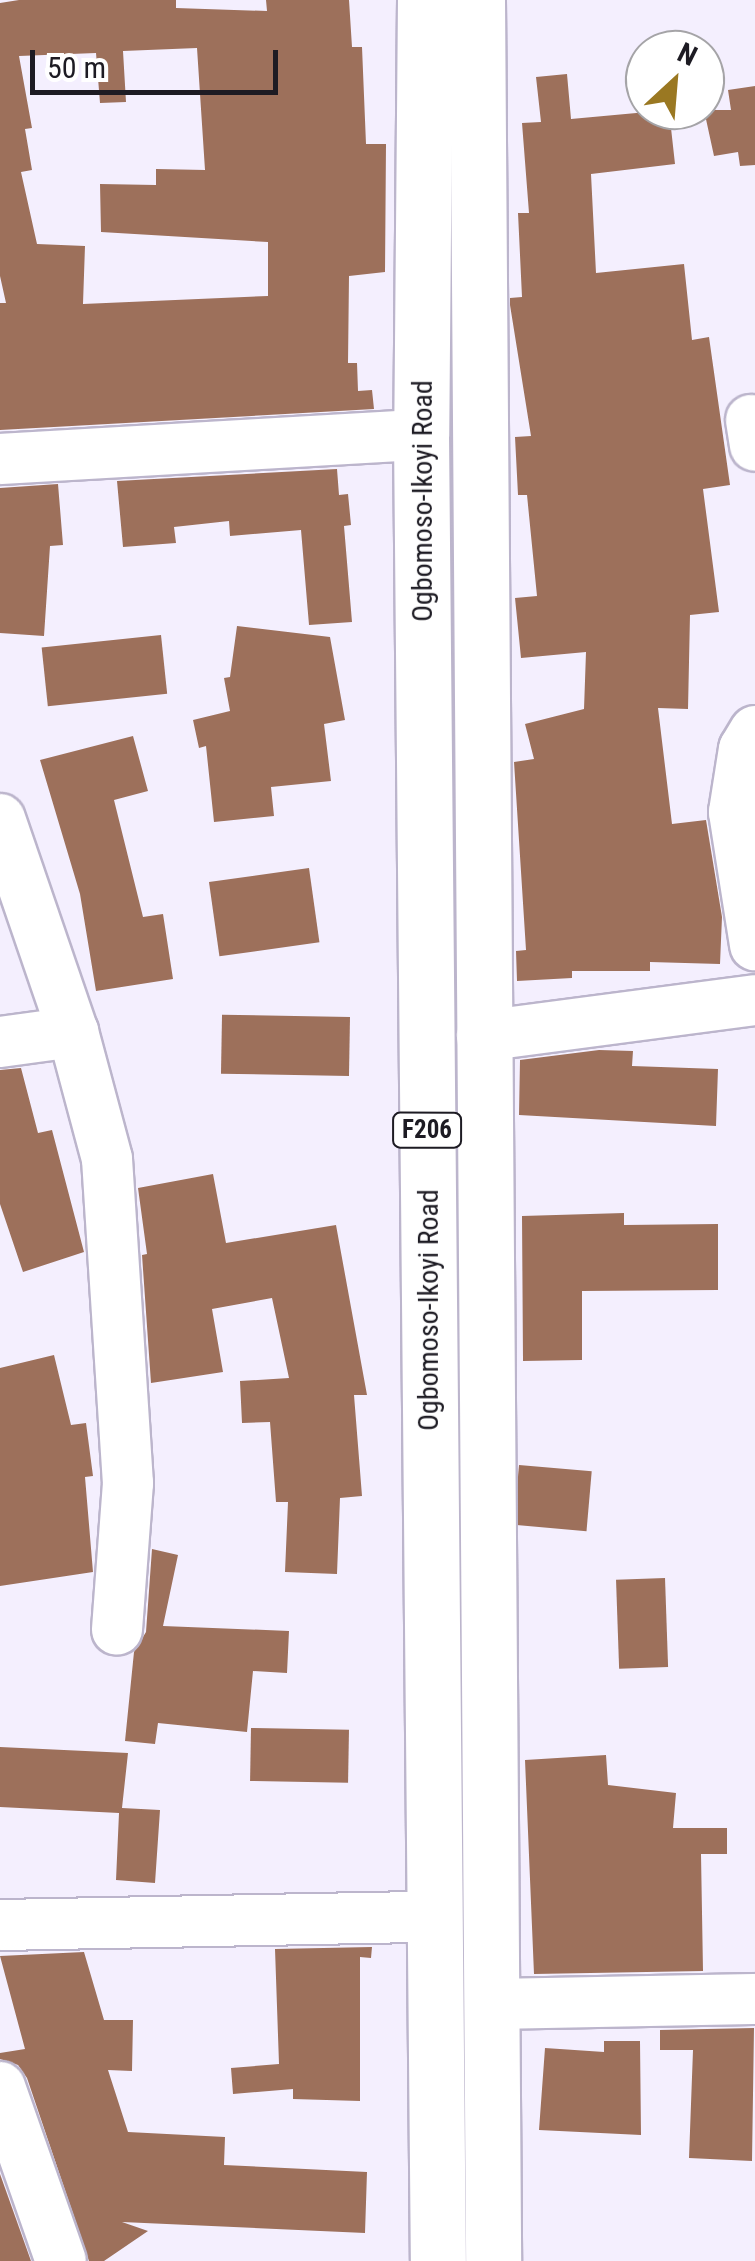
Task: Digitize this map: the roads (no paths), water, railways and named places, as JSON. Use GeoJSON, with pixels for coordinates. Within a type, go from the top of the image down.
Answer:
{"type":"FeatureCollection","features":[{"type":"Feature","properties":{"kind":"main road","name":"Ogbomoso-Ikoyi Road"},"geometry":{"type":"LineString","coordinates":[[425,0],[421,435],[438,2261]]}},
{"type":"Feature","properties":{"kind":"main road","name":"Ogbomoso-Ikoyi Road"},"geometry":{"type":"LineString","coordinates":[[476,0],[492,2261]]}},
{"type":"Feature","properties":{"kind":"street"},"geometry":{"type":"LineString","coordinates":[[0,459],[421,435]]}},
{"type":"Feature","properties":{"kind":"street"},"geometry":{"type":"LineString","coordinates":[[755,731],[744,749],[734,812],[755,945]]}},
{"type":"Feature","properties":{"kind":"street"},"geometry":{"type":"LineString","coordinates":[[0,819],[73,1032],[107,1160],[128,1483],[116,1630]]}},
{"type":"Feature","properties":{"kind":"street"},"geometry":{"type":"LineString","coordinates":[[482,1036],[755,1000]]}},
{"type":"Feature","properties":{"kind":"street"},"geometry":{"type":"LineString","coordinates":[[0,1042],[73,1032]]}},
{"type":"Feature","properties":{"kind":"street"},"geometry":{"type":"LineString","coordinates":[[0,1925],[434,1917]]}},
{"type":"Feature","properties":{"kind":"street"},"geometry":{"type":"LineString","coordinates":[[493,2004],[755,1999]]}},
{"type":"Feature","properties":{"kind":"street"},"geometry":{"type":"LineString","coordinates":[[0,2087],[62,2261]]}}]}
